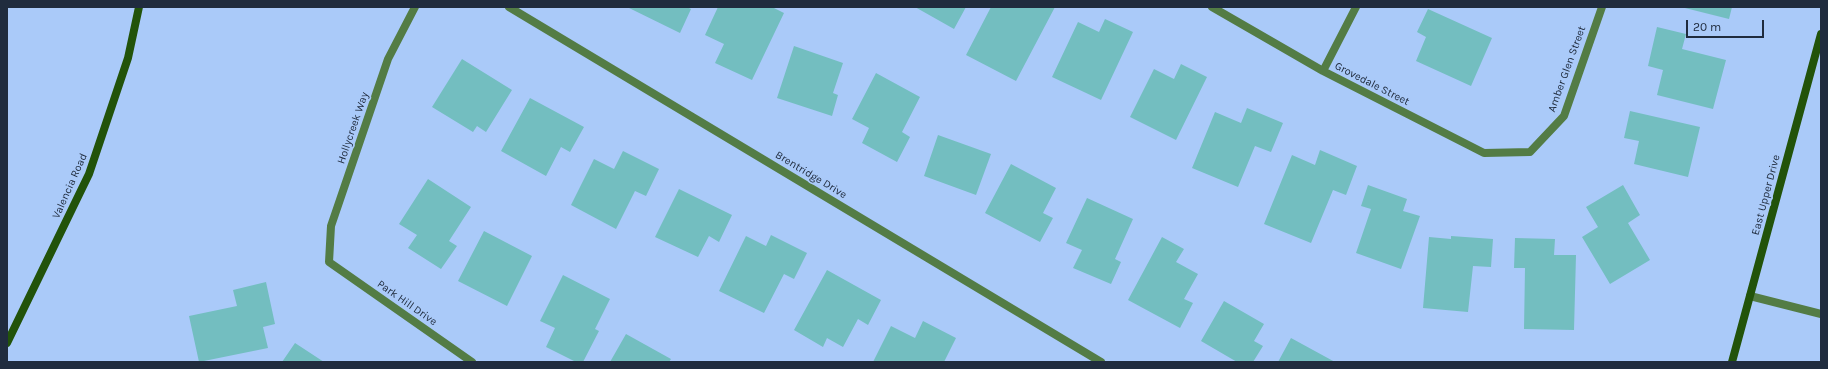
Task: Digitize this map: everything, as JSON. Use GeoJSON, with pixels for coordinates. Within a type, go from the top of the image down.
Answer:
{"type":"FeatureCollection","features":[{"type":"Feature","properties":{"kind":"street","name":"Valencia Road"},"geometry":{"type":"LineString","coordinates":[[7,343],[89,174],[128,58],[139,7]]}},
{"type":"Feature","properties":{"kind":"street","name":"Hollycreek Way"},"geometry":{"type":"LineString","coordinates":[[329,262],[331,226],[388,59],[414,7]]}},
{"type":"Feature","properties":{"kind":"street","name":"Brentridge Drive"},"geometry":{"type":"LineString","coordinates":[[509,7],[1101,362]]}},
{"type":"Feature","properties":{"kind":"street","name":"Grovedale Street"},"geometry":{"type":"LineString","coordinates":[[1212,7],[1323,71],[1484,153],[1530,152]]}},
{"type":"Feature","properties":{"kind":"street"},"geometry":{"type":"LineString","coordinates":[[1323,71],[1356,7]]}},
{"type":"Feature","properties":{"kind":"street","name":"Amber Glen Street"},"geometry":{"type":"LineString","coordinates":[[1530,152],[1564,116],[1602,7]]}},
{"type":"Feature","properties":{"kind":"street","name":"East Upper Drive"},"geometry":{"type":"LineString","coordinates":[[1732,362],[1821,34]]}},
{"type":"Feature","properties":{"kind":"street","name":"Park Hill Drive"},"geometry":{"type":"LineString","coordinates":[[329,262],[472,362]]}},
{"type":"Feature","properties":{"kind":"street"},"geometry":{"type":"LineString","coordinates":[[1750,296],[1821,314]]}},
{"type":"Feature","properties":{"kind":"building"},"geometry":{"type":"Polygon","coordinates":[[[627,7],[687,7],[691,9],[680,33],[627,7]]]}},
{"type":"Feature","properties":{"kind":"building"},"geometry":{"type":"Polygon","coordinates":[[[718,7],[772,7],[784,13],[752,80],[715,63],[724,44],[705,35],[718,7]]]}},
{"type":"Feature","properties":{"kind":"building"},"geometry":{"type":"Polygon","coordinates":[[[915,7],[966,7],[954,29],[915,7]]]}},
{"type":"Feature","properties":{"kind":"building"},"geometry":{"type":"Polygon","coordinates":[[[991,7],[1055,7],[1016,81],[966,55],[991,7]]]}},
{"type":"Feature","properties":{"kind":"building"},"geometry":{"type":"Polygon","coordinates":[[[1681,7],[1732,7],[1729,19],[1681,7]]]}},
{"type":"Feature","properties":{"kind":"building"},"geometry":{"type":"Polygon","coordinates":[[[1428,9],[1492,38],[1471,86],[1416,61],[1426,37],[1417,32],[1428,9]]]}},
{"type":"Feature","properties":{"kind":"building"},"geometry":{"type":"Polygon","coordinates":[[[1105,19],[1133,32],[1101,100],[1052,77],[1078,22],[1099,32],[1105,19]]]}},
{"type":"Feature","properties":{"kind":"building"},"geometry":{"type":"Polygon","coordinates":[[[1657,27],[1686,34],[1682,49],[1726,60],[1713,109],[1657,95],[1663,70],[1648,66],[1657,27]]]}},
{"type":"Feature","properties":{"kind":"building"},"geometry":{"type":"Polygon","coordinates":[[[794,46],[843,63],[833,93],[838,95],[832,116],[777,98],[794,46]]]}},
{"type":"Feature","properties":{"kind":"building"},"geometry":{"type":"Polygon","coordinates":[[[462,59],[512,90],[486,132],[477,126],[473,132],[432,107],[462,59]]]}},
{"type":"Feature","properties":{"kind":"building"},"geometry":{"type":"Polygon","coordinates":[[[1181,64],[1207,77],[1176,140],[1130,117],[1154,69],[1174,79],[1181,64]]]}},
{"type":"Feature","properties":{"kind":"building"},"geometry":{"type":"Polygon","coordinates":[[[876,73],[920,97],[902,132],[910,137],[897,162],[862,143],[869,128],[852,119],[876,73]]]}},
{"type":"Feature","properties":{"kind":"building"},"geometry":{"type":"Polygon","coordinates":[[[530,98],[584,127],[570,152],[561,147],[546,176],[501,151],[530,98]]]}},
{"type":"Feature","properties":{"kind":"building"},"geometry":{"type":"Polygon","coordinates":[[[1247,108],[1283,123],[1271,152],[1255,146],[1238,187],[1192,168],[1215,112],[1241,123],[1247,108]]]}},
{"type":"Feature","properties":{"kind":"building"},"geometry":{"type":"Polygon","coordinates":[[[1630,111],[1700,127],[1688,177],[1634,164],[1639,141],[1624,138],[1630,111]]]}},
{"type":"Feature","properties":{"kind":"building"},"geometry":{"type":"Polygon","coordinates":[[[938,135],[991,154],[976,195],[924,176],[938,135]]]}},
{"type":"Feature","properties":{"kind":"building"},"geometry":{"type":"Polygon","coordinates":[[[1320,150],[1357,166],[1346,195],[1333,190],[1311,243],[1264,224],[1292,155],[1315,165],[1320,150]]]}},
{"type":"Feature","properties":{"kind":"building"},"geometry":{"type":"Polygon","coordinates":[[[623,151],[659,169],[646,196],[635,191],[616,229],[571,205],[594,159],[614,169],[623,151]]]}},
{"type":"Feature","properties":{"kind":"building"},"geometry":{"type":"Polygon","coordinates":[[[1011,164],[1056,188],[1043,213],[1053,218],[1040,242],[985,213],[1011,164]]]}},
{"type":"Feature","properties":{"kind":"building"},"geometry":{"type":"Polygon","coordinates":[[[428,179],[471,207],[449,241],[457,246],[441,269],[408,248],[417,235],[399,224],[428,179]]]}},
{"type":"Feature","properties":{"kind":"building"},"geometry":{"type":"Polygon","coordinates":[[[1368,185],[1407,199],[1403,211],[1420,216],[1401,269],[1356,253],[1371,209],[1361,206],[1368,185]]]}},
{"type":"Feature","properties":{"kind":"building"},"geometry":{"type":"Polygon","coordinates":[[[1623,185],[1640,215],[1628,223],[1650,260],[1610,284],[1582,237],[1598,227],[1586,207],[1623,185]]]}},
{"type":"Feature","properties":{"kind":"building"},"geometry":{"type":"Polygon","coordinates":[[[679,189],[732,215],[719,242],[709,236],[698,257],[655,237],[679,189]]]}},
{"type":"Feature","properties":{"kind":"building"},"geometry":{"type":"Polygon","coordinates":[[[1087,198],[1133,219],[1115,259],[1121,262],[1111,284],[1073,268],[1082,250],[1066,243],[1087,198]]]}},
{"type":"Feature","properties":{"kind":"building"},"geometry":{"type":"Polygon","coordinates":[[[484,231],[532,256],[507,306],[458,281],[484,231]]]}},
{"type":"Feature","properties":{"kind":"building"},"geometry":{"type":"Polygon","coordinates":[[[771,235],[807,253],[794,279],[784,274],[764,313],[719,291],[746,236],[766,246],[771,235]]]}},
{"type":"Feature","properties":{"kind":"building"},"geometry":{"type":"Polygon","coordinates":[[[1451,236],[1493,239],[1491,267],[1473,266],[1468,312],[1423,308],[1429,237],[1451,239],[1451,236]]]}},
{"type":"Feature","properties":{"kind":"building"},"geometry":{"type":"Polygon","coordinates":[[[1162,237],[1184,249],[1176,262],[1198,274],[1184,299],[1193,303],[1180,328],[1128,300],[1162,237]]]}},
{"type":"Feature","properties":{"kind":"building"},"geometry":{"type":"Polygon","coordinates":[[[1515,238],[1555,239],[1554,255],[1576,255],[1574,330],[1524,329],[1525,268],[1514,268],[1515,238]]]}},
{"type":"Feature","properties":{"kind":"building"},"geometry":{"type":"Polygon","coordinates":[[[827,270],[881,300],[868,325],[858,319],[843,347],[827,338],[823,347],[794,330],[827,270]]]}},
{"type":"Feature","properties":{"kind":"building"},"geometry":{"type":"Polygon","coordinates":[[[563,275],[610,299],[595,329],[599,331],[583,362],[576,362],[546,347],[555,328],[540,321],[563,275]]]}},
{"type":"Feature","properties":{"kind":"building"},"geometry":{"type":"Polygon","coordinates":[[[266,282],[275,324],[263,327],[268,348],[199,362],[189,316],[237,306],[233,290],[266,282]]]}},
{"type":"Feature","properties":{"kind":"building"},"geometry":{"type":"Polygon","coordinates":[[[1224,301],[1264,324],[1254,341],[1263,346],[1253,362],[1237,362],[1201,341],[1224,301]]]}},
{"type":"Feature","properties":{"kind":"building"},"geometry":{"type":"Polygon","coordinates":[[[923,321],[956,338],[944,362],[873,362],[891,326],[915,338],[923,321]]]}},
{"type":"Feature","properties":{"kind":"building"},"geometry":{"type":"Polygon","coordinates":[[[626,334],[671,359],[669,362],[610,362],[626,334]]]}},
{"type":"Feature","properties":{"kind":"building"},"geometry":{"type":"Polygon","coordinates":[[[1291,338],[1335,362],[1278,362],[1291,338]]]}},
{"type":"Feature","properties":{"kind":"building"},"geometry":{"type":"Polygon","coordinates":[[[295,343],[324,362],[282,362],[295,343]]]}}]}
